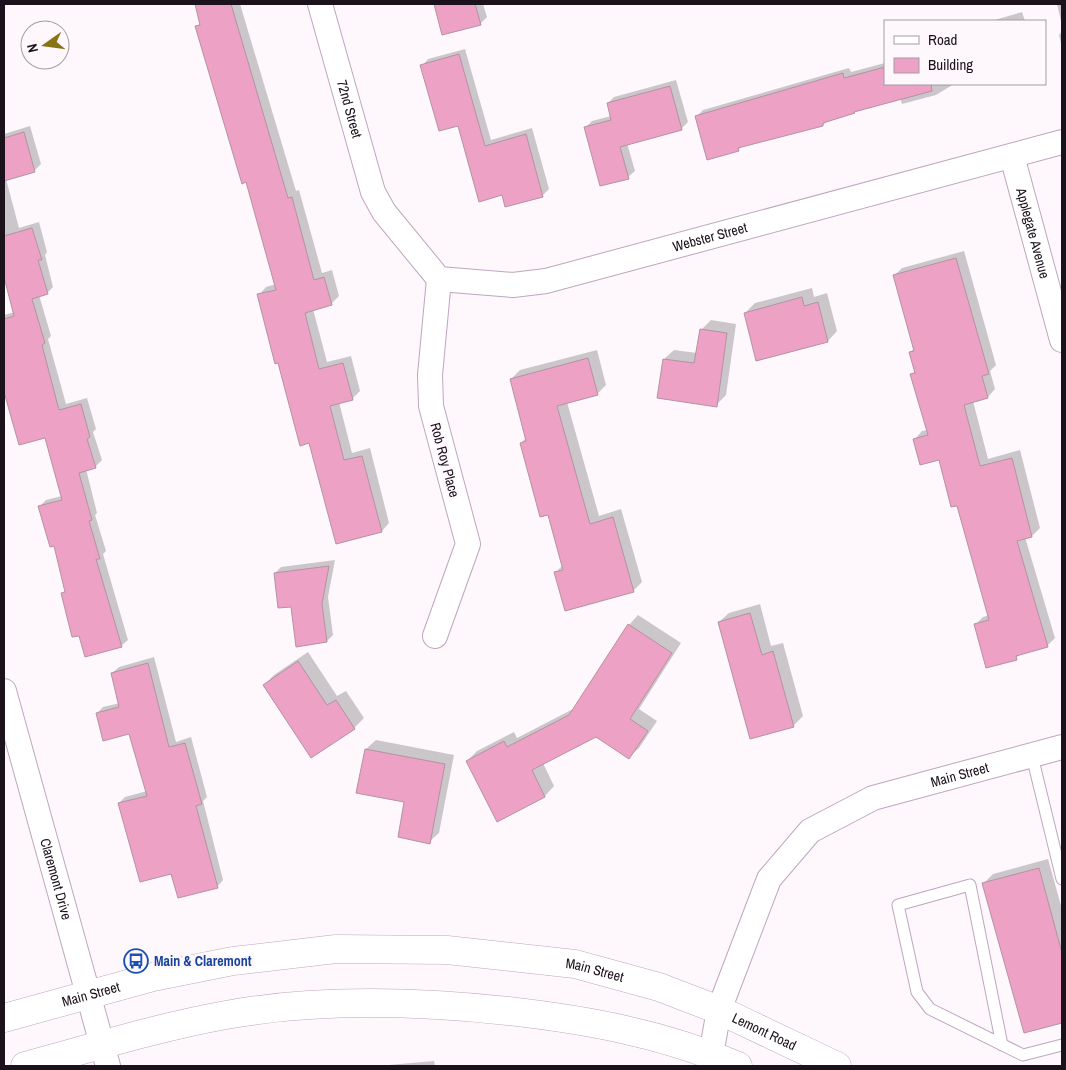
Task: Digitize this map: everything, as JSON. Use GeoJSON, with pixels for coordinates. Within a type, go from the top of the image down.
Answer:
{"type":"FeatureCollection","features":[{"type":"Feature","properties":{"kind":"main road","name":"Main Street"},"geometry":{"type":"LineString","coordinates":[[4,1018],[153,977],[233,961],[336,949],[447,950],[575,964],[659,987],[719,1010]]}},
{"type":"Feature","properties":{"kind":"main road"},"geometry":{"type":"LineString","coordinates":[[25,1066],[106,1055],[226,1015],[330,1003],[440,1004],[568,1018],[653,1036],[710,1060],[738,1066]]}},
{"type":"Feature","properties":{"kind":"main road","name":"Lemont Road"},"geometry":{"type":"LineString","coordinates":[[719,1010],[837,1066]]}},
{"type":"Feature","properties":{"kind":"street","name":"72nd Street"},"geometry":{"type":"LineString","coordinates":[[320,4],[367,176],[384,212],[440,279]]}},
{"type":"Feature","properties":{"kind":"street","name":"Webster Street"},"geometry":{"type":"LineString","coordinates":[[440,279],[513,285],[546,282],[1062,142]]}},
{"type":"Feature","properties":{"kind":"street","name":"Applegate Avenue"},"geometry":{"type":"LineString","coordinates":[[1012,156],[1062,340]]}},
{"type":"Feature","properties":{"kind":"street","name":"Rob Roy Place"},"geometry":{"type":"LineString","coordinates":[[435,636],[468,544],[432,406],[430,375],[440,279]]}},
{"type":"Feature","properties":{"kind":"street","name":"Claremont Drive"},"geometry":{"type":"LineString","coordinates":[[4,691],[106,1055]]}},
{"type":"Feature","properties":{"kind":"street","name":"Main Street"},"geometry":{"type":"LineString","coordinates":[[719,1010],[769,879],[810,831],[873,798],[1062,748]]}},
{"type":"Feature","properties":{"kind":"street"},"geometry":{"type":"LineString","coordinates":[[710,1060],[719,1010]]}},
{"type":"Feature","properties":{"kind":"lane"},"geometry":{"type":"LineString","coordinates":[[1032,756],[1062,879]]}},
{"type":"Feature","properties":{"kind":"lane"},"geometry":{"type":"LineString","coordinates":[[1002,1045],[970,886],[898,905],[916,992],[930,1009],[1002,1045],[1024,1055],[1062,1045]]}},
{"type":"Feature","properties":{"kind":"building"},"geometry":{"type":"Polygon","coordinates":[[[195,4],[231,4],[288,198],[292,197],[314,280],[324,277],[332,305],[305,313],[319,369],[343,363],[353,400],[330,406],[344,460],[362,456],[382,532],[336,544],[309,443],[300,446],[278,363],[275,364],[257,294],[276,290],[246,182],[242,184],[195,26],[200,25],[195,4]]]}},
{"type":"Feature","properties":{"kind":"building"},"geometry":{"type":"Polygon","coordinates":[[[434,4],[475,4],[481,25],[442,35],[434,4]]]}},
{"type":"Feature","properties":{"kind":"building"},"geometry":{"type":"Polygon","coordinates":[[[459,54],[485,146],[526,134],[543,197],[505,207],[502,195],[479,202],[458,126],[439,131],[420,65],[459,54]]]}},
{"type":"Feature","properties":{"kind":"building"},"geometry":{"type":"Polygon","coordinates":[[[884,67],[884,85],[931,85],[932,91],[854,112],[823,123],[823,126],[738,148],[739,151],[707,160],[695,116],[843,73],[844,78],[884,67]]]}},
{"type":"Feature","properties":{"kind":"building"},"geometry":{"type":"Polygon","coordinates":[[[670,86],[682,130],[620,147],[629,179],[600,186],[584,127],[611,120],[607,103],[670,86]]]}},
{"type":"Feature","properties":{"kind":"building"},"geometry":{"type":"Polygon","coordinates":[[[24,132],[35,172],[4,181],[4,138],[24,132]]]}},
{"type":"Feature","properties":{"kind":"building"},"geometry":{"type":"Polygon","coordinates":[[[32,228],[42,260],[38,260],[48,294],[32,299],[45,343],[42,345],[59,410],[81,404],[90,437],[87,439],[96,468],[79,473],[92,520],[89,521],[100,559],[96,559],[122,647],[85,657],[79,636],[72,637],[61,593],[65,592],[54,546],[50,547],[38,506],[62,500],[45,438],[19,445],[4,392],[4,319],[14,316],[4,277],[4,236],[32,228]]]}},
{"type":"Feature","properties":{"kind":"building"},"geometry":{"type":"Polygon","coordinates":[[[956,258],[989,374],[982,376],[988,398],[964,405],[980,466],[1012,458],[1032,537],[1017,541],[1048,647],[1016,656],[1017,660],[986,668],[974,624],[989,620],[957,506],[951,507],[939,460],[920,465],[913,439],[928,435],[910,374],[915,373],[909,352],[914,351],[893,275],[956,258]]]}},
{"type":"Feature","properties":{"kind":"building"},"geometry":{"type":"Polygon","coordinates":[[[802,297],[804,306],[818,302],[828,342],[756,361],[744,313],[802,297]]]}},
{"type":"Feature","properties":{"kind":"building"},"geometry":{"type":"Polygon","coordinates":[[[700,329],[727,333],[717,407],[657,398],[663,359],[694,363],[700,329]]]}},
{"type":"Feature","properties":{"kind":"building"},"geometry":{"type":"Polygon","coordinates":[[[588,358],[598,395],[557,406],[590,524],[613,517],[634,592],[565,611],[554,572],[563,570],[548,515],[540,517],[520,443],[526,441],[510,379],[588,358]]]}},
{"type":"Feature","properties":{"kind":"building"},"geometry":{"type":"Polygon","coordinates":[[[329,566],[322,604],[327,642],[296,647],[291,607],[278,608],[274,573],[329,566]]]}},
{"type":"Feature","properties":{"kind":"building"},"geometry":{"type":"Polygon","coordinates":[[[750,613],[762,655],[773,651],[794,727],[750,739],[718,622],[750,613]]]}},
{"type":"Feature","properties":{"kind":"building"},"geometry":{"type":"Polygon","coordinates":[[[628,624],[672,653],[630,719],[648,731],[629,759],[596,737],[532,770],[545,797],[497,822],[466,761],[504,741],[507,747],[569,715],[628,624]]]}},
{"type":"Feature","properties":{"kind":"building"},"geometry":{"type":"Polygon","coordinates":[[[298,661],[327,705],[336,700],[355,729],[311,758],[263,685],[298,661]]]}},
{"type":"Feature","properties":{"kind":"building"},"geometry":{"type":"Polygon","coordinates":[[[148,663],[169,747],[185,743],[202,804],[196,806],[218,888],[178,898],[171,874],[140,882],[118,803],[147,796],[129,734],[103,741],[96,713],[119,707],[111,673],[148,663]]]}},
{"type":"Feature","properties":{"kind":"building"},"geometry":{"type":"Polygon","coordinates":[[[365,749],[445,764],[430,844],[398,837],[404,802],[356,793],[365,749]]]}},
{"type":"Feature","properties":{"kind":"building"},"geometry":{"type":"Polygon","coordinates":[[[1039,868],[1062,953],[1062,1023],[1024,1033],[982,883],[1039,868]]]}},
{"type":"Feature","properties":{"kind":"place","name":"Main & Claremont"},"geometry":{"type":"Point","coordinates":[136,961]}}]}
